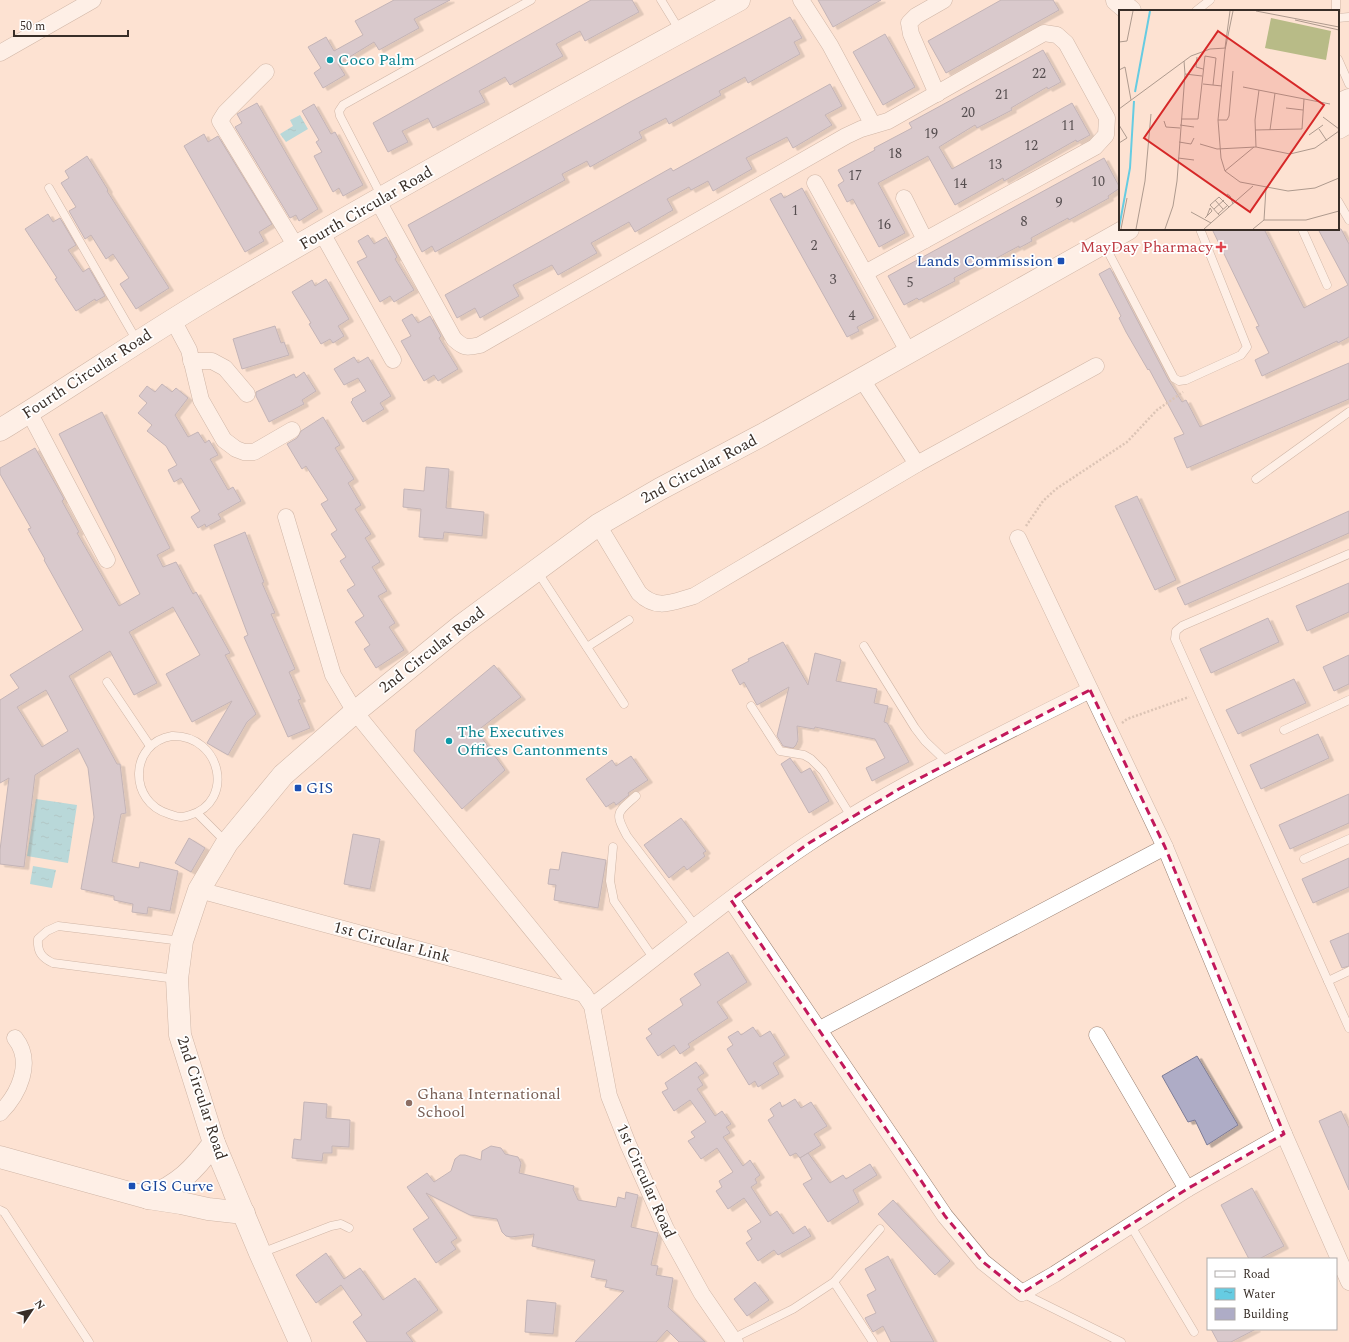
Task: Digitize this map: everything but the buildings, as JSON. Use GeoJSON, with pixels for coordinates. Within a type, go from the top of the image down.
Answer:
{"type":"FeatureCollection","features":[{"type":"Feature","properties":{"kind":"street"},"geometry":{"type":"LineString","coordinates":[[0,53],[93,0]]}},
{"type":"Feature","properties":{"kind":"street","name":"Fourth Circular Road"},"geometry":{"type":"LineString","coordinates":[[0,430],[173,320],[322,233],[739,0]]}},
{"type":"Feature","properties":{"kind":"street"},"geometry":{"type":"LineString","coordinates":[[801,0],[830,45],[873,125]]}},
{"type":"Feature","properties":{"kind":"street"},"geometry":{"type":"LineString","coordinates":[[937,94],[911,34],[909,23],[916,16],[944,0]]}},
{"type":"Feature","properties":{"kind":"street"},"geometry":{"type":"LineString","coordinates":[[1117,0],[1129,10]]}},
{"type":"Feature","properties":{"kind":"street"},"geometry":{"type":"LineString","coordinates":[[380,200],[454,339],[462,346],[468,347],[480,345],[846,136],[873,125],[888,121],[1044,33],[1057,35],[1066,43],[1108,118],[1106,135],[1095,147],[865,273]]}},
{"type":"Feature","properties":{"kind":"street"},"geometry":{"type":"LineString","coordinates":[[266,72],[225,113],[220,121],[297,248]]}},
{"type":"Feature","properties":{"kind":"street"},"geometry":{"type":"LineString","coordinates":[[1339,105],[1349,100]]}},
{"type":"Feature","properties":{"kind":"street"},"geometry":{"type":"LineString","coordinates":[[1339,127],[1349,122]]}},
{"type":"Feature","properties":{"kind":"street"},"geometry":{"type":"LineString","coordinates":[[815,183],[909,353]]}},
{"type":"Feature","properties":{"kind":"street"},"geometry":{"type":"LineString","coordinates":[[904,198],[925,240]]}},
{"type":"Feature","properties":{"kind":"street","name":"2nd Circular Road"},"geometry":{"type":"LineString","coordinates":[[297,1341],[214,1143],[180,1035],[177,979],[182,941],[199,890],[227,843],[284,775],[355,712],[462,625],[598,525],[660,489],[762,435],[861,378],[909,353],[1126,230]]}},
{"type":"Feature","properties":{"kind":"street"},"geometry":{"type":"LineString","coordinates":[[322,233],[393,360]]}},
{"type":"Feature","properties":{"kind":"street"},"geometry":{"type":"LineString","coordinates":[[173,320],[189,350],[201,400],[224,440],[236,449],[244,452],[254,452],[292,430]]}},
{"type":"Feature","properties":{"kind":"street"},"geometry":{"type":"LineString","coordinates":[[191,361],[212,361],[225,368],[247,394]]}},
{"type":"Feature","properties":{"kind":"street"},"geometry":{"type":"LineString","coordinates":[[598,525],[639,593],[647,601],[659,605],[694,596],[916,464],[1096,366]]}},
{"type":"Feature","properties":{"kind":"street"},"geometry":{"type":"LineString","coordinates":[[861,378],[916,464]]}},
{"type":"Feature","properties":{"kind":"street"},"geometry":{"type":"LineString","coordinates":[[29,412],[107,560]]}},
{"type":"Feature","properties":{"kind":"street"},"geometry":{"type":"LineString","coordinates":[[286,517],[333,675],[355,712],[588,1000],[654,959],[809,843],[948,763],[1090,690]]}},
{"type":"Feature","properties":{"kind":"street"},"geometry":{"type":"LineString","coordinates":[[1018,538],[1165,847],[1284,1134],[1349,1282]]}},
{"type":"Feature","properties":{"kind":"street"},"geometry":{"type":"LineString","coordinates":[[820,1029],[1165,847]]}},
{"type":"Feature","properties":{"kind":"street","name":"1st Circular Link"},"geometry":{"type":"LineString","coordinates":[[199,890],[588,1000]]}},
{"type":"Feature","properties":{"kind":"street"},"geometry":{"type":"LineString","coordinates":[[731,900],[820,1029],[945,1216],[983,1262],[1022,1293],[1055,1274],[1187,1189],[1284,1134]]}},
{"type":"Feature","properties":{"kind":"street","name":"1st Circular Road"},"geometry":{"type":"LineString","coordinates":[[588,1000],[609,1096],[628,1144],[666,1229],[702,1294],[733,1341]]}},
{"type":"Feature","properties":{"kind":"street"},"geometry":{"type":"LineString","coordinates":[[1097,1035],[1187,1189]]}},
{"type":"Feature","properties":{"kind":"street"},"geometry":{"type":"LineString","coordinates":[[0,1113],[15,1096],[24,1069],[22,1047],[15,1038]]}},
{"type":"Feature","properties":{"kind":"street"},"geometry":{"type":"LineString","coordinates":[[148,1198],[178,1183],[199,1163],[214,1143]]}},
{"type":"Feature","properties":{"kind":"street"},"geometry":{"type":"LineString","coordinates":[[0,1158],[148,1198],[181,1203],[208,1210],[244,1212]]}},
{"type":"Feature","properties":{"kind":"lane"},"geometry":{"type":"LineString","coordinates":[[380,200],[340,116],[339,112],[343,105],[531,0]]}},
{"type":"Feature","properties":{"kind":"lane"},"geometry":{"type":"LineString","coordinates":[[662,0],[680,32]]}},
{"type":"Feature","properties":{"kind":"lane"},"geometry":{"type":"LineString","coordinates":[[1197,10],[1210,0]]}},
{"type":"Feature","properties":{"kind":"lane"},"geometry":{"type":"LineString","coordinates":[[1339,18],[1349,17]]}},
{"type":"Feature","properties":{"kind":"lane"},"geometry":{"type":"LineString","coordinates":[[1339,61],[1349,84]]}},
{"type":"Feature","properties":{"kind":"lane"},"geometry":{"type":"LineString","coordinates":[[49,188],[138,342]]}},
{"type":"Feature","properties":{"kind":"lane"},"geometry":{"type":"LineString","coordinates":[[1339,203],[1349,220]]}},
{"type":"Feature","properties":{"kind":"lane"},"geometry":{"type":"LineString","coordinates":[[1104,243],[1174,378],[1179,381],[1186,380],[1241,355],[1246,347],[1200,230]]}},
{"type":"Feature","properties":{"kind":"lane"},"geometry":{"type":"LineString","coordinates":[[1302,230],[1327,285]]}},
{"type":"Feature","properties":{"kind":"lane"},"geometry":{"type":"LineString","coordinates":[[1256,479],[1349,412]]}},
{"type":"Feature","properties":{"kind":"lane"},"geometry":{"type":"LineString","coordinates":[[1349,554],[1182,626],[1176,631],[1175,639],[1349,1028]]}},
{"type":"Feature","properties":{"kind":"lane"},"geometry":{"type":"LineString","coordinates":[[536,570],[624,704]]}},
{"type":"Feature","properties":{"kind":"lane"},"geometry":{"type":"LineString","coordinates":[[587,647],[629,620]]}},
{"type":"Feature","properties":{"kind":"lane"},"geometry":{"type":"LineString","coordinates":[[864,646],[915,728],[948,763]]}},
{"type":"Feature","properties":{"kind":"lane"},"geometry":{"type":"LineString","coordinates":[[107,682],[150,746]]}},
{"type":"Feature","properties":{"kind":"lane"},"geometry":{"type":"LineString","coordinates":[[1284,730],[1349,700]]}},
{"type":"Feature","properties":{"kind":"lane"},"geometry":{"type":"LineString","coordinates":[[751,706],[780,751],[804,755],[823,771],[852,818]]}},
{"type":"Feature","properties":{"kind":"lane"},"geometry":{"type":"LineString","coordinates":[[184,736],[196,741],[210,754],[216,767],[218,779],[215,794],[207,805],[197,813],[181,817],[160,811],[146,799],[138,780],[142,758],[150,746],[161,738],[184,736]]}},
{"type":"Feature","properties":{"kind":"lane"},"geometry":{"type":"LineString","coordinates":[[636,796],[620,811],[618,821],[627,836],[696,927]]}},
{"type":"Feature","properties":{"kind":"lane"},"geometry":{"type":"LineString","coordinates":[[197,813],[227,843]]}},
{"type":"Feature","properties":{"kind":"lane"},"geometry":{"type":"LineString","coordinates":[[1304,859],[1349,840]]}},
{"type":"Feature","properties":{"kind":"lane"},"geometry":{"type":"LineString","coordinates":[[613,847],[610,881],[614,901],[654,959]]}},
{"type":"Feature","properties":{"kind":"lane"},"geometry":{"type":"LineString","coordinates":[[177,979],[54,963],[43,958],[38,948],[38,939],[47,931],[58,926],[182,941]]}},
{"type":"Feature","properties":{"kind":"lane"},"geometry":{"type":"LineString","coordinates":[[1328,981],[1349,971]]}},
{"type":"Feature","properties":{"kind":"lane"},"geometry":{"type":"LineString","coordinates":[[0,1210],[4,1212],[89,1342]]}},
{"type":"Feature","properties":{"kind":"lane"},"geometry":{"type":"LineString","coordinates":[[260,1253],[332,1226],[341,1224],[349,1228]]}},
{"type":"Feature","properties":{"kind":"lane"},"geometry":{"type":"LineString","coordinates":[[1131,1226],[1194,1332]]}},
{"type":"Feature","properties":{"kind":"lane"},"geometry":{"type":"LineString","coordinates":[[733,1341],[793,1309],[834,1282],[880,1229]]}},
{"type":"Feature","properties":{"kind":"lane"},"geometry":{"type":"LineString","coordinates":[[834,1282],[873,1342]]}},
{"type":"Feature","properties":{"kind":"lane"},"geometry":{"type":"LineString","coordinates":[[1022,1293],[1121,1342]]}},
{"type":"Feature","properties":{"kind":"path"},"geometry":{"type":"LineString","coordinates":[[1018,538],[1043,501],[1056,489],[1127,442],[1157,410],[1183,392],[1186,380]]}},
{"type":"Feature","properties":{"kind":"path"},"geometry":{"type":"LineString","coordinates":[[1110,732],[1127,719],[1184,700],[1199,692]]}},
{"type":"Feature","properties":{"kind":"highlighted area"},"geometry":{"type":"Polygon","coordinates":[[[1090,690],[1165,847],[1284,1134],[1187,1189],[1022,1293],[983,1262],[945,1216],[731,900],[809,843],[899,789],[1090,690]]]}},
{"type":"Feature","properties":{"kind":"water"},"geometry":{"type":"Polygon","coordinates":[[[300,115],[308,129],[286,142],[280,134],[293,126],[290,120],[300,115]]]}},
{"type":"Feature","properties":{"kind":"water"},"geometry":{"type":"Polygon","coordinates":[[[36,799],[77,805],[68,863],[27,856],[36,799]]]}},
{"type":"Feature","properties":{"kind":"water"},"geometry":{"type":"Polygon","coordinates":[[[33,866],[56,870],[52,888],[30,884],[33,866]]]}},
{"type":"Feature","properties":{"kind":"place","name":"Coco Palm"},"geometry":{"type":"Point","coordinates":[330,60]}},
{"type":"Feature","properties":{"kind":"place","name":"MayDay Pharmacy"},"geometry":{"type":"Point","coordinates":[1221,247]}},
{"type":"Feature","properties":{"kind":"place","name":"Lands Commission"},"geometry":{"type":"Point","coordinates":[1061,261]}},
{"type":"Feature","properties":{"kind":"place","name":"The Executives Offices Cantonments"},"geometry":{"type":"Point","coordinates":[449,741]}},
{"type":"Feature","properties":{"kind":"place","name":"GIS"},"geometry":{"type":"Point","coordinates":[298,788]}},
{"type":"Feature","properties":{"kind":"place","name":"Ghana International School"},"geometry":{"type":"Point","coordinates":[409,1103]}},
{"type":"Feature","properties":{"kind":"place","name":"GIS Curve"},"geometry":{"type":"Point","coordinates":[132,1186]}}]}
